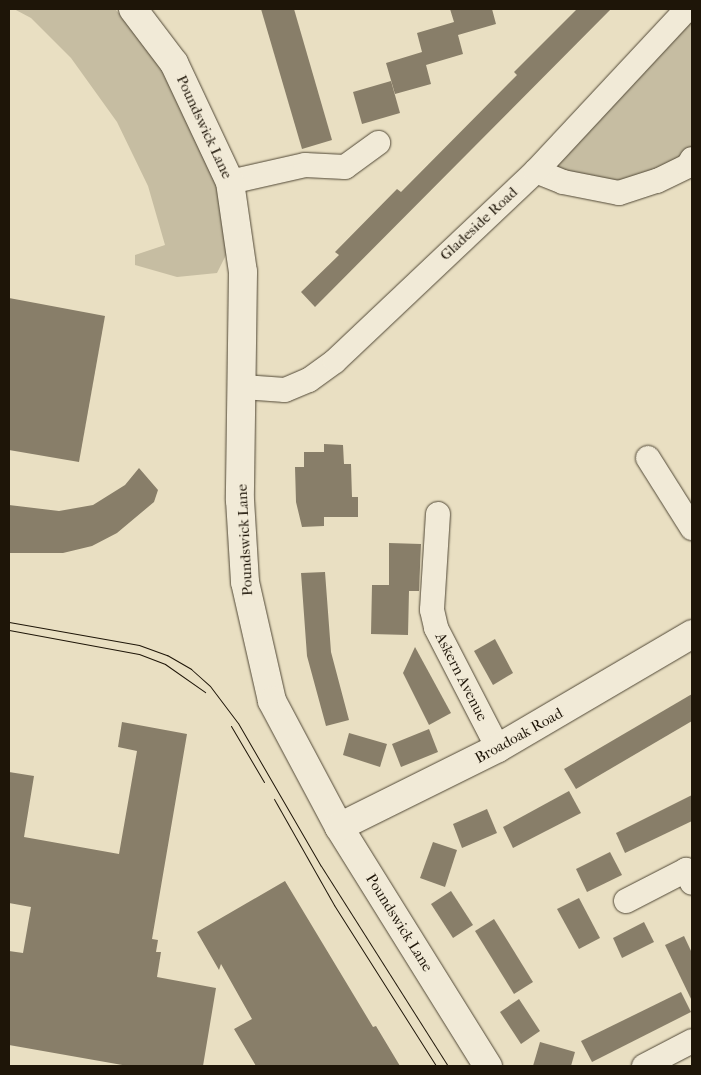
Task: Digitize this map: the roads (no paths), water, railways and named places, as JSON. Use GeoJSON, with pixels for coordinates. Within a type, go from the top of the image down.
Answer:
{"type":"FeatureCollection","features":[{"type":"Feature","properties":{"kind":"street","name":"Poundswick Lane"},"geometry":{"type":"LineString","coordinates":[[133,9],[174,63],[230,182],[244,272],[240,500],[245,582],[252,621],[272,701],[339,827],[488,1066]]}},
{"type":"Feature","properties":{"kind":"street","name":"Gladeside Road"},"geometry":{"type":"LineString","coordinates":[[243,387],[285,390],[310,380],[335,361],[536,171],[687,9]]}},
{"type":"Feature","properties":{"kind":"street"},"geometry":{"type":"LineString","coordinates":[[230,182],[305,165],[345,167],[378,143]]}},
{"type":"Feature","properties":{"kind":"street"},"geometry":{"type":"LineString","coordinates":[[536,171],[563,182],[619,193],[691,165]]}},
{"type":"Feature","properties":{"kind":"street"},"geometry":{"type":"LineString","coordinates":[[648,458],[692,528]]}},
{"type":"Feature","properties":{"kind":"street","name":"Askern Avenue"},"geometry":{"type":"LineString","coordinates":[[438,514],[432,610],[436,628],[498,748]]}},
{"type":"Feature","properties":{"kind":"street","name":"Broadoak Road"},"geometry":{"type":"LineString","coordinates":[[339,827],[498,748],[692,634]]}},
{"type":"Feature","properties":{"kind":"street"},"geometry":{"type":"LineString","coordinates":[[626,901],[686,870],[692,883]]}},
{"type":"Feature","properties":{"kind":"street"},"geometry":{"type":"LineString","coordinates":[[644,1066],[692,1041]]}},
{"type":"Feature","properties":{"kind":"tram line"},"geometry":{"type":"LineString","coordinates":[[9,622],[139,645],[167,655],[191,669],[210,686],[238,723],[321,866],[448,1066]]}},
{"type":"Feature","properties":{"kind":"tram line"},"geometry":{"type":"LineString","coordinates":[[9,630],[139,654],[165,664],[205,692]]}},
{"type":"Feature","properties":{"kind":"tram line"},"geometry":{"type":"LineString","coordinates":[[231,726],[264,782]]}},
{"type":"Feature","properties":{"kind":"tram line"},"geometry":{"type":"LineString","coordinates":[[274,799],[334,905],[436,1066]]}}]}
